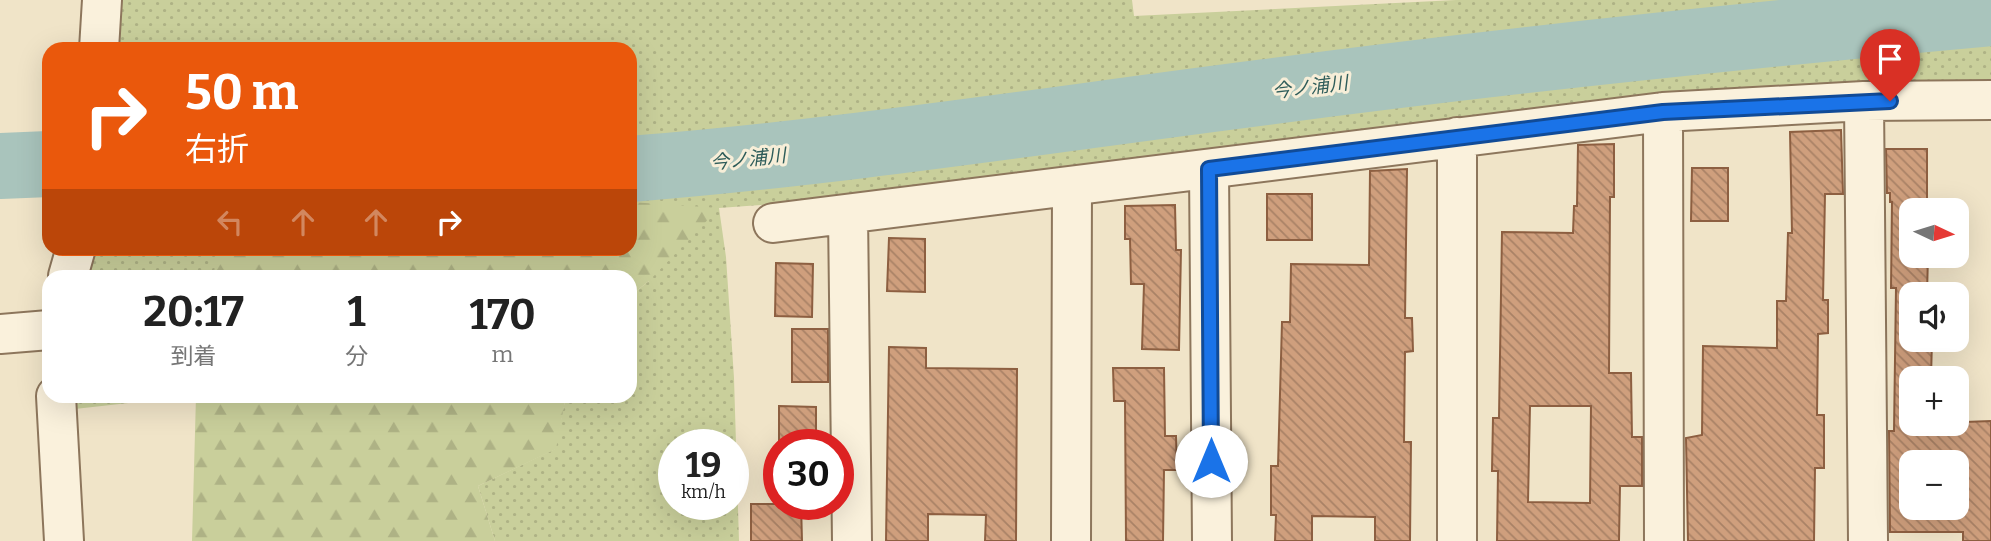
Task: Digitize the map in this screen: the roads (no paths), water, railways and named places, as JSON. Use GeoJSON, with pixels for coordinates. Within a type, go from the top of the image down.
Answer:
{"type":"FeatureCollection","features":[{"type":"Feature","properties":{"kind":"street"},"geometry":{"type":"LineString","coordinates":[[99,42],[102,0]]}},
{"type":"Feature","properties":{"kind":"street"},"geometry":{"type":"LineString","coordinates":[[773,223],[1663,112],[1864,102],[1991,100]]}},
{"type":"Feature","properties":{"kind":"street"},"geometry":{"type":"LineString","coordinates":[[1864,102],[1868,541]]}},
{"type":"Feature","properties":{"kind":"street"},"geometry":{"type":"LineString","coordinates":[[1663,112],[1664,541]]}},
{"type":"Feature","properties":{"kind":"street"},"geometry":{"type":"LineString","coordinates":[[1457,138],[1457,541]]}},
{"type":"Feature","properties":{"kind":"street"},"geometry":{"type":"LineString","coordinates":[[1209,169],[1212,541]]}},
{"type":"Feature","properties":{"kind":"street"},"geometry":{"type":"LineString","coordinates":[[1071,541],[1072,186]]}},
{"type":"Feature","properties":{"kind":"street"},"geometry":{"type":"LineString","coordinates":[[848,214],[852,541]]}},
{"type":"Feature","properties":{"kind":"street"},"geometry":{"type":"LineString","coordinates":[[0,334],[42,331]]}},
{"type":"Feature","properties":{"kind":"street"},"geometry":{"type":"LineString","coordinates":[[56,403],[64,541]]}},
{"type":"Feature","properties":{"kind":"waterway","name":"今ノ浦川"},"geometry":{"type":"LineString","coordinates":[[637,168],[869,144],[1537,59],[1991,13]]}},
{"type":"Feature","properties":{"kind":"waterway","name":"今ノ浦川"},"geometry":{"type":"LineString","coordinates":[[0,166],[42,164]]}}]}
